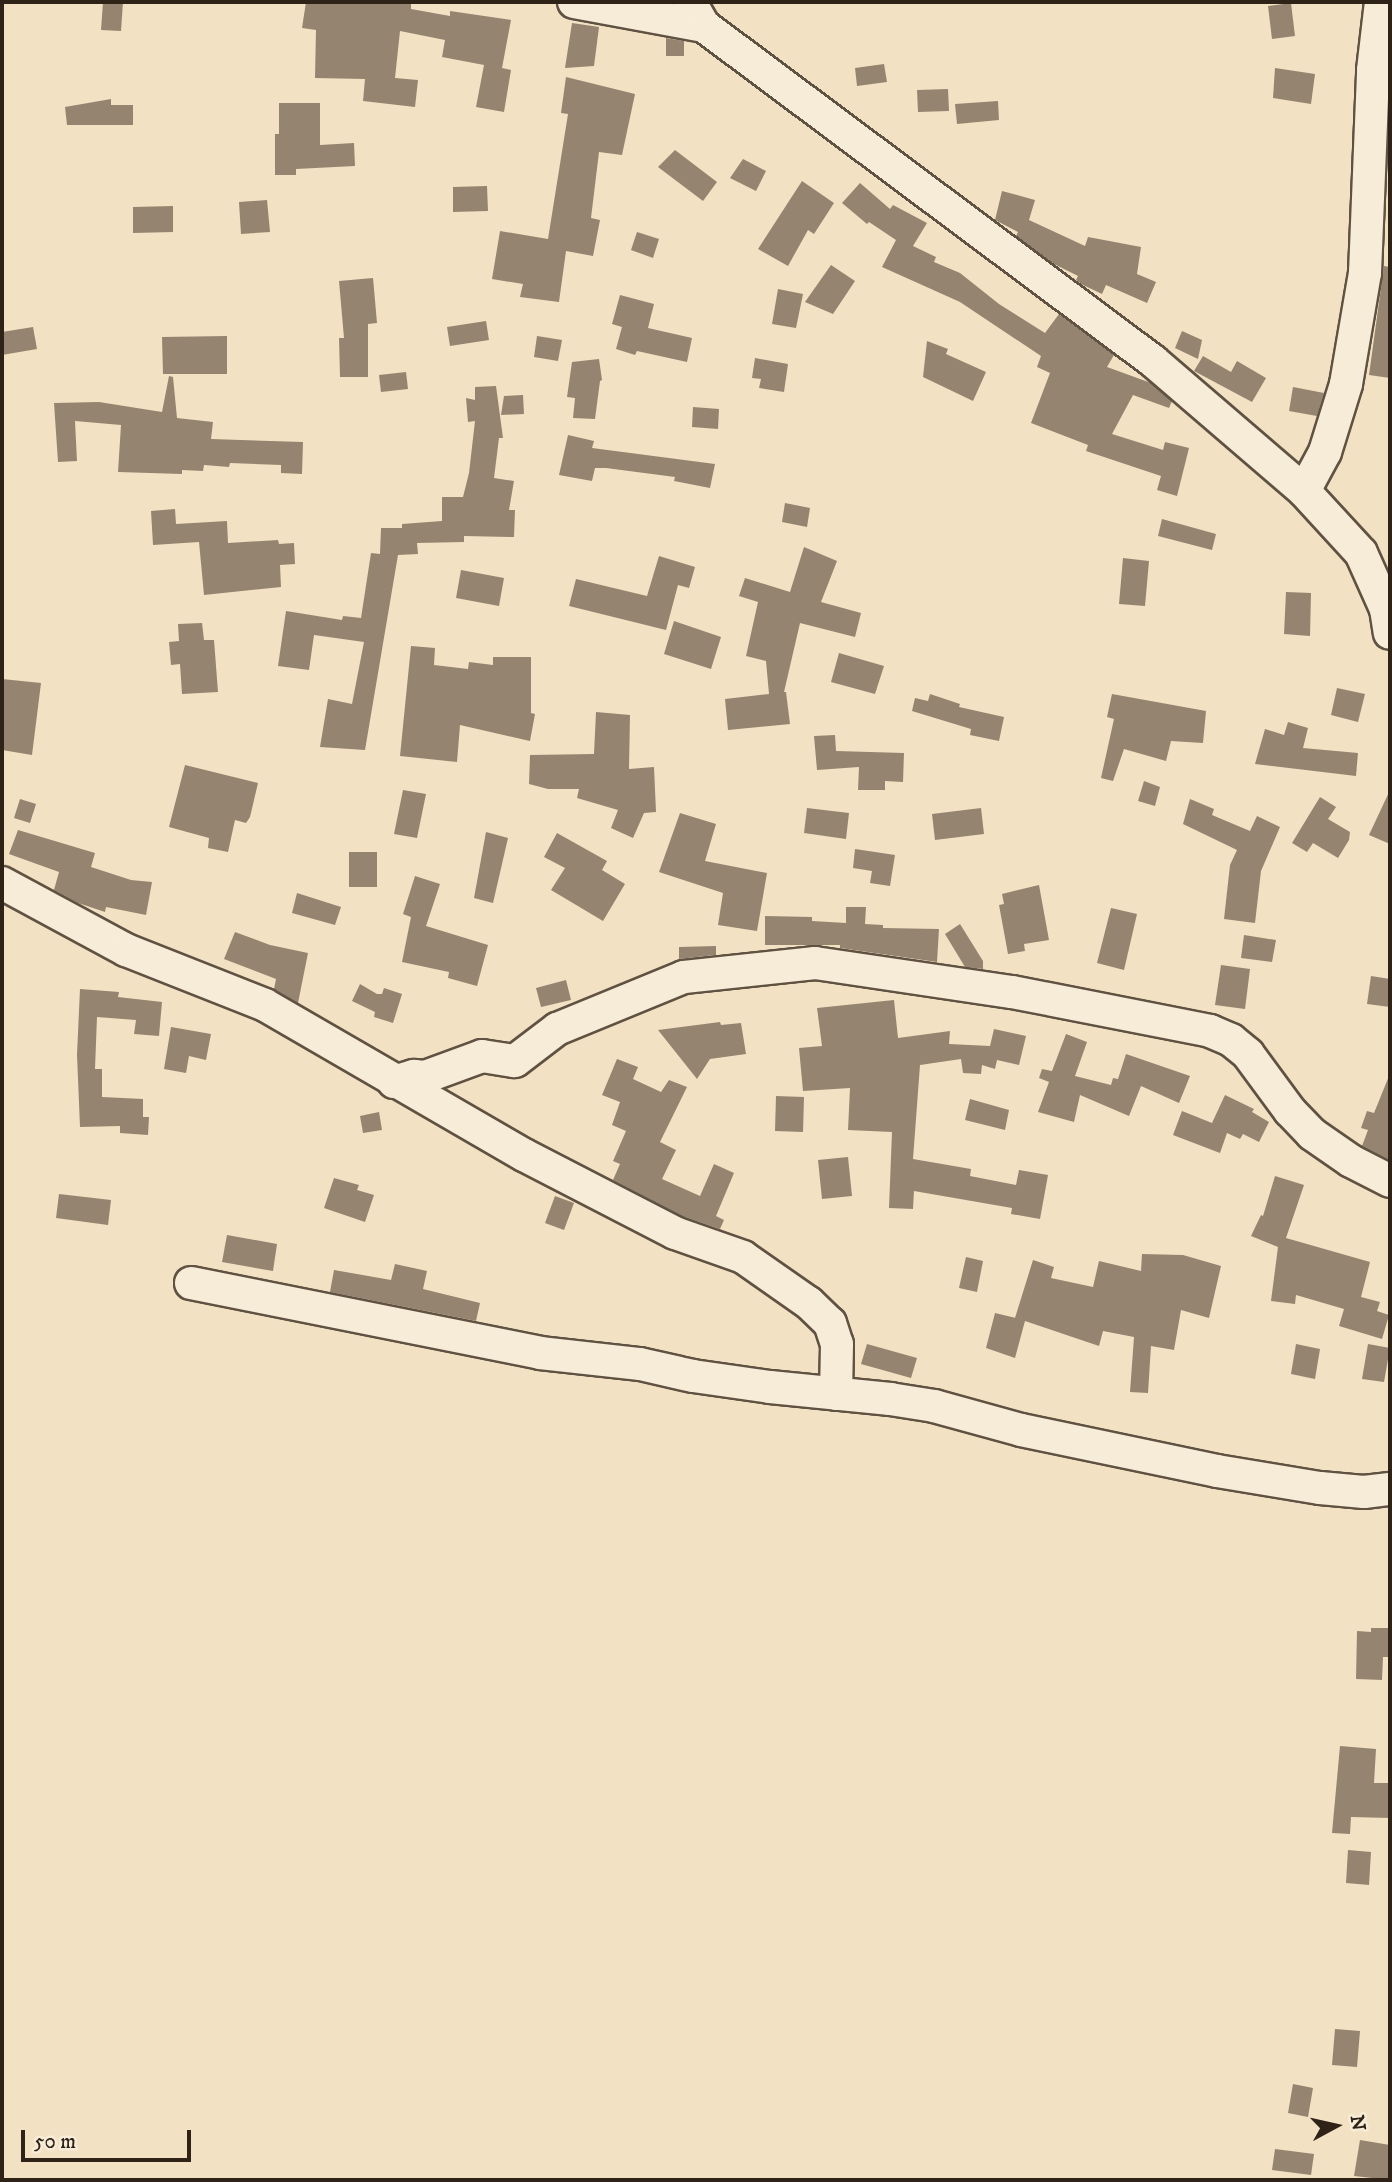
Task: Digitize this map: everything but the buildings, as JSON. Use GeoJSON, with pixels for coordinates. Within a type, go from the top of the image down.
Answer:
{"type":"FeatureCollection","features":[{"type":"Feature","properties":{"kind":"street"},"geometry":{"type":"LineString","coordinates":[[574,2],[697,14],[1153,361],[1304,491],[1361,553],[1386,609],[1390,633]]}},
{"type":"Feature","properties":{"kind":"street"},"geometry":{"type":"LineString","coordinates":[[1304,491],[1325,452],[1346,384],[1365,273],[1373,71],[1381,2]]}},
{"type":"Feature","properties":{"kind":"street"},"geometry":{"type":"LineString","coordinates":[[2,883],[126,950],[265,1005],[524,1155],[675,1233],[743,1256],[809,1303],[833,1327],[837,1344],[836,1394]]}},
{"type":"Feature","properties":{"kind":"street"},"geometry":{"type":"LineString","coordinates":[[394,1082],[414,1076],[425,1077],[482,1056],[515,1061],[556,1029],[684,976],[815,963],[1012,992],[1210,1031],[1231,1040],[1248,1054],[1290,1111],[1312,1134],[1350,1161],[1390,1181]]}},
{"type":"Feature","properties":{"kind":"street"},"geometry":{"type":"LineString","coordinates":[[191,1283],[540,1353],[640,1364],[693,1376],[934,1406],[1021,1430],[1217,1471],[1320,1488],[1364,1492],[1390,1489]]}}]}
